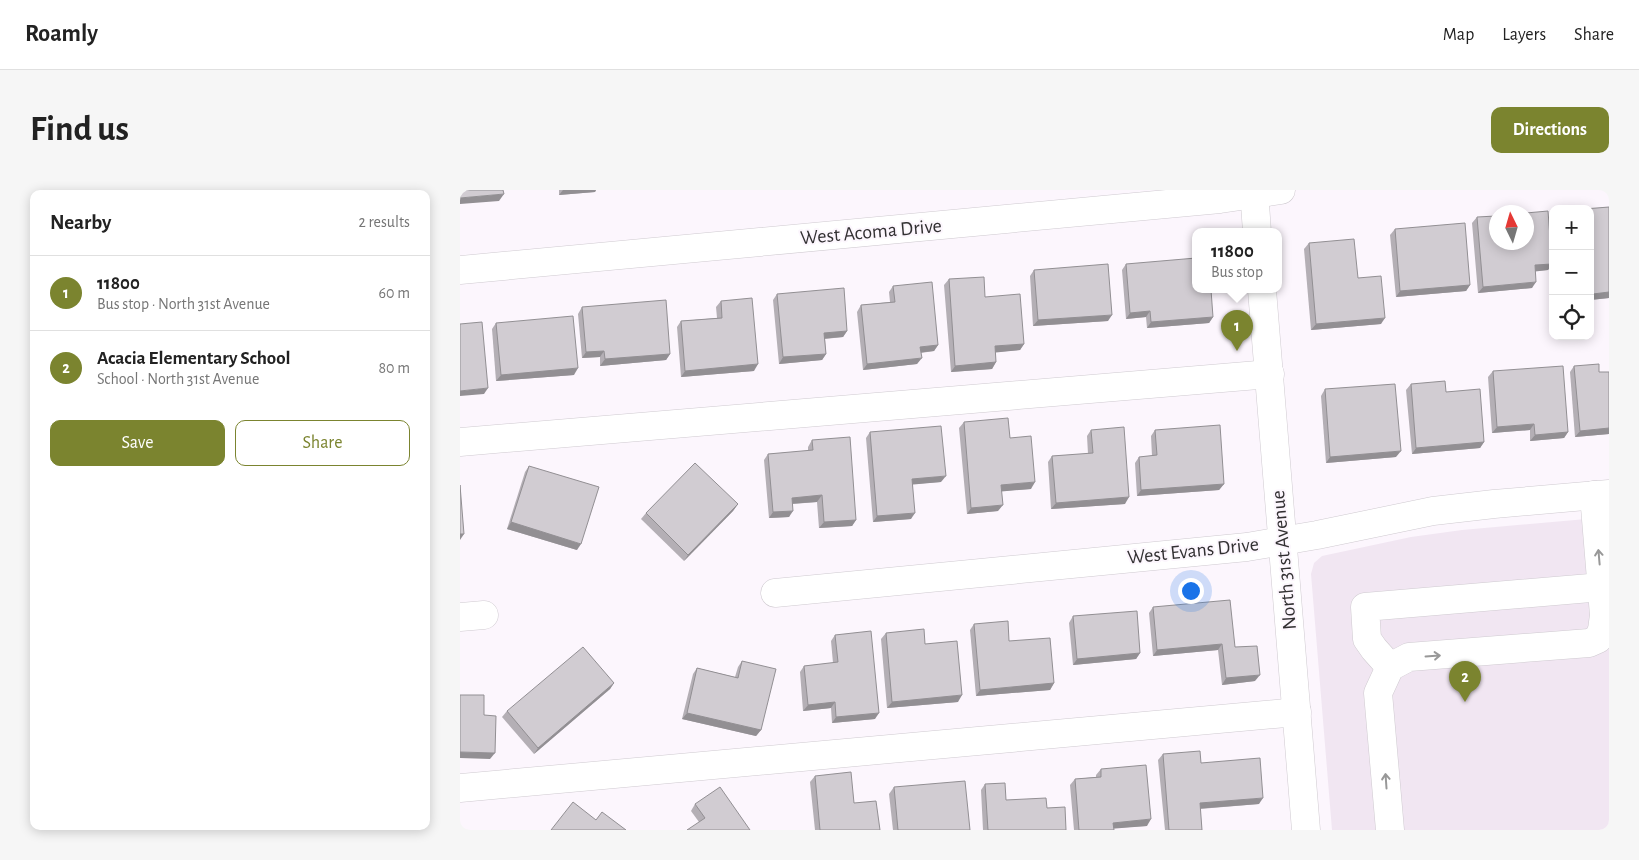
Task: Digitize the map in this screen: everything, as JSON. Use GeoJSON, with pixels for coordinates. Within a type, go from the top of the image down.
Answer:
{"type":"FeatureCollection","features":[{"type":"Feature","properties":{"kind":"street","name":"West Acoma Drive"},"geometry":{"type":"LineString","coordinates":[[460,270],[1220,199],[1254,192],[1281,190]]}},
{"type":"Feature","properties":{"kind":"street"},"geometry":{"type":"LineString","coordinates":[[1254,192],[1258,228]]}},
{"type":"Feature","properties":{"kind":"street","name":"North 31st Avenue"},"geometry":{"type":"LineString","coordinates":[[1262,293],[1306,830]]}},
{"type":"Feature","properties":{"kind":"street"},"geometry":{"type":"LineString","coordinates":[[460,442],[1270,374]]}},
{"type":"Feature","properties":{"kind":"street"},"geometry":{"type":"LineString","coordinates":[[1390,830],[1378,693],[1390,667],[1409,657],[1589,643],[1598,639],[1602,630],[1604,615],[1601,495]]}},
{"type":"Feature","properties":{"kind":"street","name":"West Evans Drive"},"geometry":{"type":"LineString","coordinates":[[775,593],[1247,547],[1433,511],[1601,495]]}},
{"type":"Feature","properties":{"kind":"street"},"geometry":{"type":"LineString","coordinates":[[1390,667],[1367,639],[1365,607],[1602,587]]}},
{"type":"Feature","properties":{"kind":"street"},"geometry":{"type":"LineString","coordinates":[[460,788],[1297,712]]}},
{"type":"Feature","properties":{"kind":"shaded area"},"geometry":{"type":"Polygon","coordinates":[[[1609,517],[1609,830],[1332,830],[1311,574],[1314,563],[1322,556],[1411,537],[1462,530],[1609,517]]]}},
{"type":"Feature","properties":{"kind":"building"},"geometry":{"type":"Polygon","coordinates":[[[460,190],[503,190],[504,194],[460,198],[460,190]]]}},
{"type":"Feature","properties":{"kind":"building"},"geometry":{"type":"Polygon","coordinates":[[[1609,207],[1609,292],[1594,294],[1594,250],[1594,208],[1609,207]]]}},
{"type":"Feature","properties":{"kind":"building"},"geometry":{"type":"Polygon","coordinates":[[[1548,211],[1549,264],[1535,265],[1536,282],[1483,287],[1477,217],[1489,216],[1489,250],[1534,250],[1534,212],[1548,211]]]}},
{"type":"Feature","properties":{"kind":"building"},"geometry":{"type":"Polygon","coordinates":[[[1465,223],[1470,285],[1400,291],[1395,229],[1465,223]]]}},
{"type":"Feature","properties":{"kind":"building"},"geometry":{"type":"Polygon","coordinates":[[[1354,239],[1358,278],[1381,276],[1385,318],[1316,324],[1309,243],[1354,239]]]}},
{"type":"Feature","properties":{"kind":"building"},"geometry":{"type":"Polygon","coordinates":[[[1192,258],[1192,293],[1211,293],[1213,317],[1151,322],[1150,311],[1130,313],[1126,264],[1192,258]]]}},
{"type":"Feature","properties":{"kind":"building"},"geometry":{"type":"Polygon","coordinates":[[[1108,264],[1112,315],[1038,320],[1034,270],[1108,264]]]}},
{"type":"Feature","properties":{"kind":"building"},"geometry":{"type":"Polygon","coordinates":[[[984,277],[985,297],[1020,294],[1024,344],[995,346],[996,362],[955,366],[949,279],[984,277]]]}},
{"type":"Feature","properties":{"kind":"building"},"geometry":{"type":"Polygon","coordinates":[[[932,282],[938,345],[920,347],[922,358],[867,364],[861,305],[895,302],[893,286],[932,282]]]}},
{"type":"Feature","properties":{"kind":"building"},"geometry":{"type":"Polygon","coordinates":[[[844,288],[847,331],[824,333],[826,354],[783,357],[777,294],[844,288]]]}},
{"type":"Feature","properties":{"kind":"building"},"geometry":{"type":"Polygon","coordinates":[[[752,298],[758,364],[685,371],[681,321],[722,318],[721,301],[752,298]]]}},
{"type":"Feature","properties":{"kind":"building"},"geometry":{"type":"Polygon","coordinates":[[[666,300],[670,354],[605,359],[604,351],[586,352],[582,307],[666,300]]]}},
{"type":"Feature","properties":{"kind":"building"},"geometry":{"type":"Polygon","coordinates":[[[573,316],[578,368],[501,375],[496,323],[573,316]]]}},
{"type":"Feature","properties":{"kind":"building"},"geometry":{"type":"Polygon","coordinates":[[[482,322],[488,388],[460,391],[460,324],[482,322]]]}},
{"type":"Feature","properties":{"kind":"building"},"geometry":{"type":"Polygon","coordinates":[[[1599,364],[1599,372],[1609,372],[1609,428],[1580,431],[1574,366],[1599,364]]]}},
{"type":"Feature","properties":{"kind":"building"},"geometry":{"type":"Polygon","coordinates":[[[1563,366],[1568,432],[1535,435],[1534,424],[1497,427],[1493,371],[1563,366]]]}},
{"type":"Feature","properties":{"kind":"building"},"geometry":{"type":"Polygon","coordinates":[[[1445,381],[1446,392],[1480,389],[1484,442],[1416,448],[1411,384],[1445,381]]]}},
{"type":"Feature","properties":{"kind":"building"},"geometry":{"type":"Polygon","coordinates":[[[1395,384],[1401,451],[1330,457],[1325,389],[1395,384]]]}},
{"type":"Feature","properties":{"kind":"building"},"geometry":{"type":"Polygon","coordinates":[[[1008,418],[1010,438],[1031,436],[1035,482],[1001,485],[1003,505],[971,508],[964,422],[1008,418]]]}},
{"type":"Feature","properties":{"kind":"building"},"geometry":{"type":"Polygon","coordinates":[[[1220,425],[1224,484],[1141,490],[1139,457],[1157,455],[1155,430],[1220,425]]]}},
{"type":"Feature","properties":{"kind":"building"},"geometry":{"type":"Polygon","coordinates":[[[941,426],[946,476],[912,479],[915,513],[877,516],[870,432],[941,426]]]}},
{"type":"Feature","properties":{"kind":"building"},"geometry":{"type":"Polygon","coordinates":[[[1124,427],[1129,497],[1056,503],[1052,456],[1093,453],[1091,430],[1124,427]]]}},
{"type":"Feature","properties":{"kind":"building"},"geometry":{"type":"Polygon","coordinates":[[[850,437],[856,520],[824,522],[822,495],[792,498],[793,511],[773,512],[768,454],[813,450],[812,440],[850,437]]]}},
{"type":"Feature","properties":{"kind":"building"},"geometry":{"type":"Polygon","coordinates":[[[695,463],[738,504],[688,555],[646,513],[695,463]]]}},
{"type":"Feature","properties":{"kind":"building"},"geometry":{"type":"Polygon","coordinates":[[[529,466],[599,487],[581,544],[511,522],[529,466]]]}},
{"type":"Feature","properties":{"kind":"building"},"geometry":{"type":"Polygon","coordinates":[[[460,485],[464,534],[460,534],[460,485]]]}},
{"type":"Feature","properties":{"kind":"building"},"geometry":{"type":"Polygon","coordinates":[[[1230,600],[1235,647],[1257,646],[1260,675],[1226,678],[1222,644],[1157,650],[1153,607],[1230,600]]]}},
{"type":"Feature","properties":{"kind":"building"},"geometry":{"type":"Polygon","coordinates":[[[1137,611],[1140,653],[1077,659],[1073,616],[1137,611]]]}},
{"type":"Feature","properties":{"kind":"building"},"geometry":{"type":"Polygon","coordinates":[[[1008,621],[1009,641],[1050,638],[1054,683],[980,690],[974,624],[1008,621]]]}},
{"type":"Feature","properties":{"kind":"building"},"geometry":{"type":"Polygon","coordinates":[[[924,629],[925,644],[957,641],[962,695],[892,702],[886,633],[924,629]]]}},
{"type":"Feature","properties":{"kind":"building"},"geometry":{"type":"Polygon","coordinates":[[[871,631],[879,713],[836,717],[835,702],[808,705],[804,666],[838,662],[835,635],[871,631]]]}},
{"type":"Feature","properties":{"kind":"building"},"geometry":{"type":"Polygon","coordinates":[[[583,647],[614,683],[538,748],[507,711],[583,647]]]}},
{"type":"Feature","properties":{"kind":"building"},"geometry":{"type":"Polygon","coordinates":[[[742,661],[776,669],[761,730],[687,713],[697,668],[738,678],[742,661]]]}},
{"type":"Feature","properties":{"kind":"building"},"geometry":{"type":"Polygon","coordinates":[[[460,695],[484,695],[484,715],[496,716],[495,753],[460,752],[460,695]]]}},
{"type":"Feature","properties":{"kind":"building"},"geometry":{"type":"Polygon","coordinates":[[[1200,751],[1201,763],[1260,758],[1263,798],[1200,803],[1202,830],[1169,830],[1163,754],[1200,751]]]}},
{"type":"Feature","properties":{"kind":"building"},"geometry":{"type":"Polygon","coordinates":[[[1146,765],[1151,819],[1113,823],[1114,830],[1079,830],[1075,779],[1101,777],[1101,769],[1146,765]]]}},
{"type":"Feature","properties":{"kind":"building"},"geometry":{"type":"Polygon","coordinates":[[[851,772],[854,803],[876,801],[880,830],[820,830],[815,776],[851,772]]]}},
{"type":"Feature","properties":{"kind":"building"},"geometry":{"type":"Polygon","coordinates":[[[965,781],[970,830],[898,830],[894,787],[965,781]]]}},
{"type":"Feature","properties":{"kind":"building"},"geometry":{"type":"Polygon","coordinates":[[[1005,783],[1006,800],[1046,798],[1047,808],[1065,807],[1066,830],[988,830],[985,784],[1005,783]]]}},
{"type":"Feature","properties":{"kind":"building"},"geometry":{"type":"Polygon","coordinates":[[[720,787],[750,830],[687,830],[705,818],[695,804],[720,787]]]}},
{"type":"Feature","properties":{"kind":"building"},"geometry":{"type":"Polygon","coordinates":[[[573,802],[596,820],[602,812],[626,830],[551,830],[573,802]]]}},
{"type":"Feature","properties":{"kind":"place","name":"11800"},"geometry":{"type":"Point","coordinates":[1237,351]}},
{"type":"Feature","properties":{"kind":"place","name":"Acacia Elementary School"},"geometry":{"type":"Point","coordinates":[1465,702]}}]}
